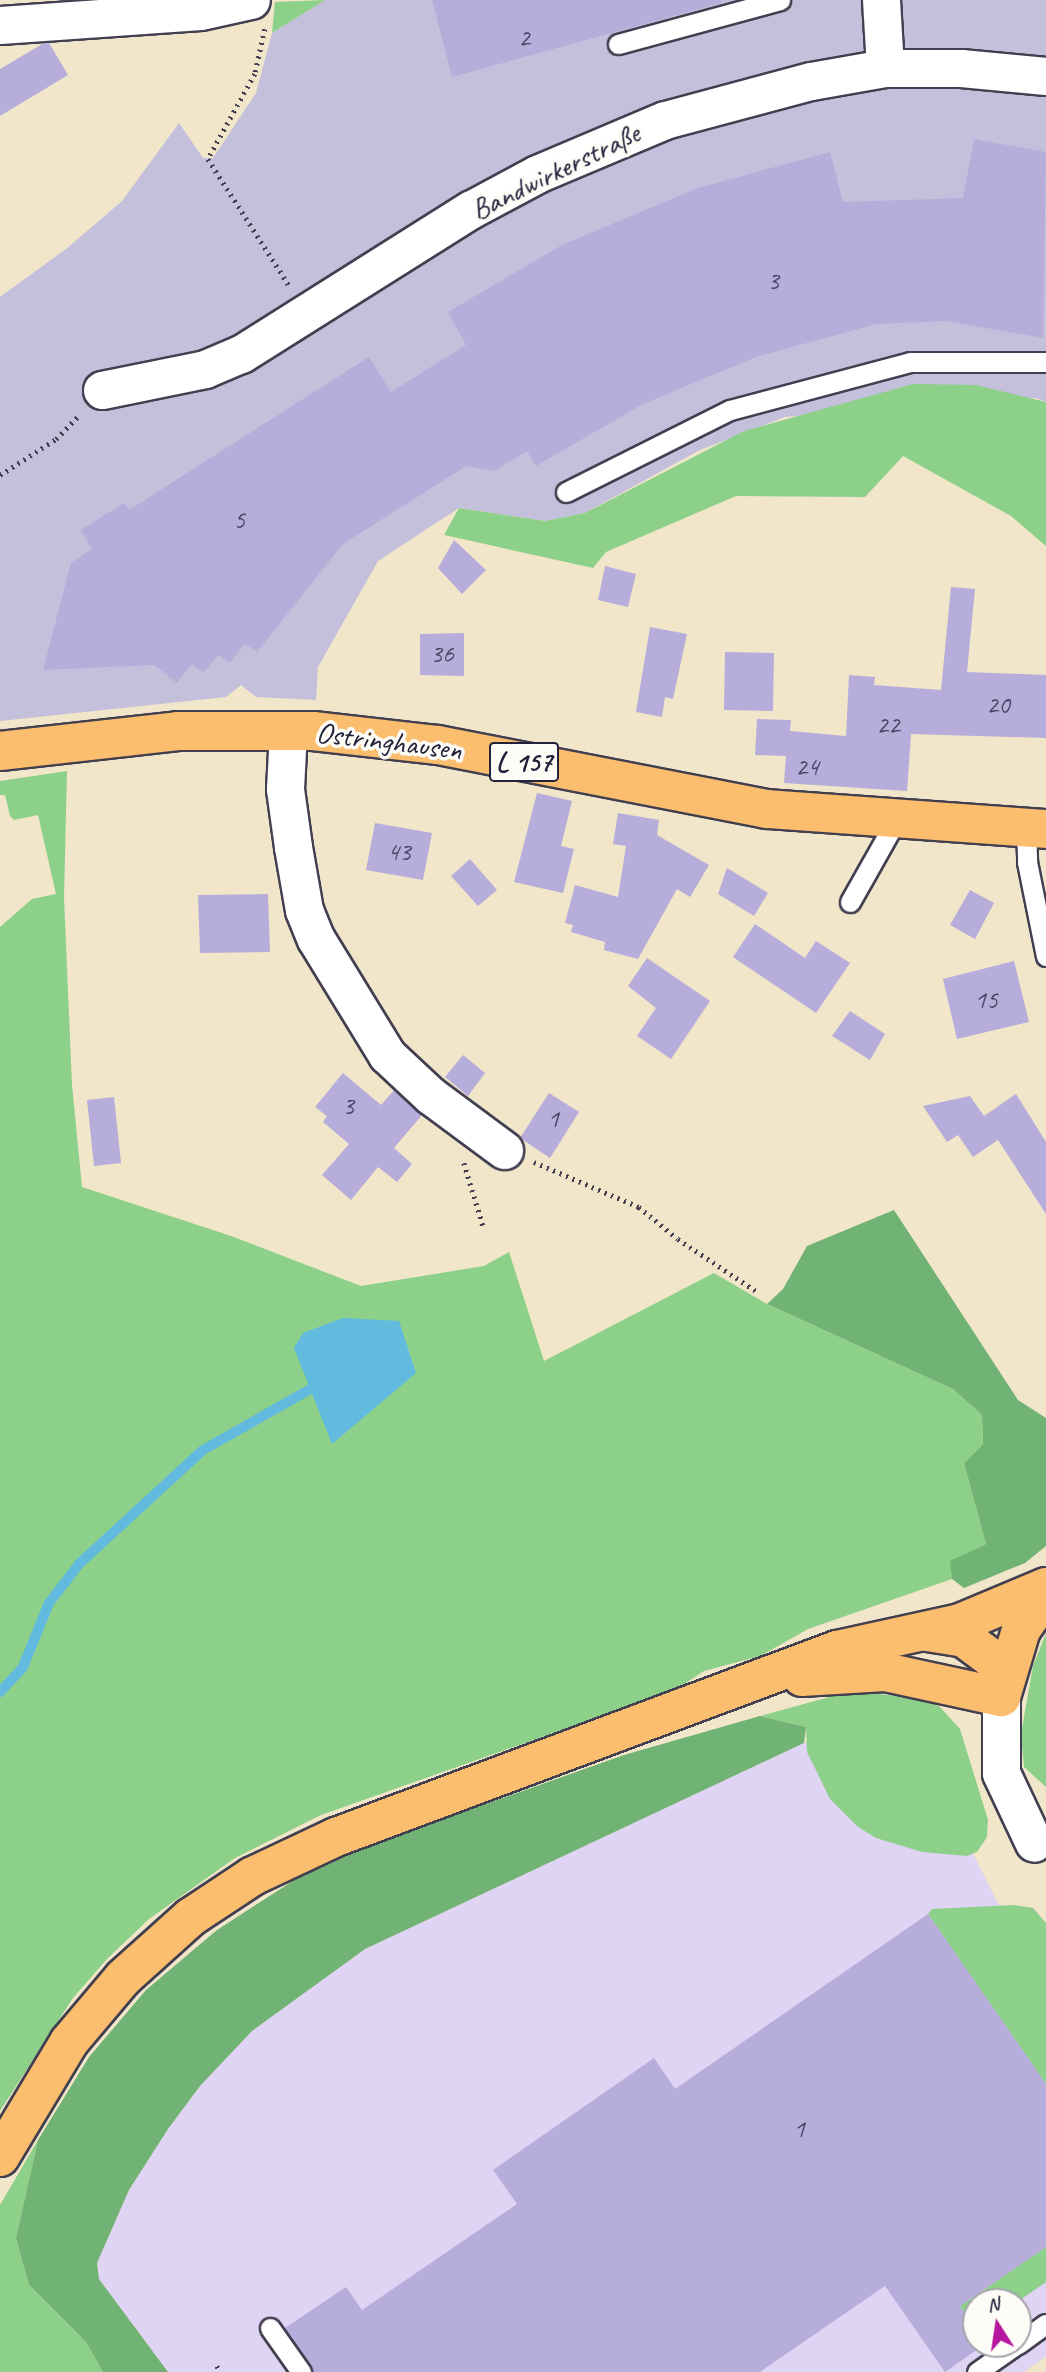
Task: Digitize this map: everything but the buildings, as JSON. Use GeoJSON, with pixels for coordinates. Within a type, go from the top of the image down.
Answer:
{"type":"FeatureCollection","features":[{"type":"Feature","properties":{"kind":"main road","name":"Ostringhausen"},"geometry":{"type":"LineString","coordinates":[[0,751],[146,733],[288,730],[438,745],[711,802],[895,822],[1036,828]]}},
{"type":"Feature","properties":{"kind":"main road"},"geometry":{"type":"LineString","coordinates":[[0,2157],[69,2042],[123,1978],[191,1917],[253,1876],[336,1837],[731,1692],[837,1650],[991,1613],[1046,1587]]}},
{"type":"Feature","properties":{"kind":"main road"},"geometry":{"type":"LineString","coordinates":[[1004,1683],[1021,1630],[1046,1594]]}},
{"type":"Feature","properties":{"kind":"main road"},"geometry":{"type":"LineString","coordinates":[[918,1631],[964,1638],[1004,1683]]}},
{"type":"Feature","properties":{"kind":"main road"},"geometry":{"type":"LineString","coordinates":[[731,1692],[796,1678],[885,1672],[1004,1683]]}},
{"type":"Feature","properties":{"kind":"street"},"geometry":{"type":"LineString","coordinates":[[881,0],[885,68]]}},
{"type":"Feature","properties":{"kind":"street"},"geometry":{"type":"LineString","coordinates":[[0,25],[201,11],[259,10]]}},
{"type":"Feature","properties":{"kind":"street","name":"Bandwirkerstraße"},"geometry":{"type":"LineString","coordinates":[[102,390],[205,369],[241,354],[470,210],[605,142],[725,102],[885,68],[961,68],[1046,76]]}},
{"type":"Feature","properties":{"kind":"street"},"geometry":{"type":"LineString","coordinates":[[288,730],[284,764],[290,824],[304,910],[316,939],[387,1055],[447,1109],[504,1150]]}},
{"type":"Feature","properties":{"kind":"street"},"geometry":{"type":"LineString","coordinates":[[1004,1683],[1001,1773],[1042,1847]]}},
{"type":"Feature","properties":{"kind":"lane"},"geometry":{"type":"LineString","coordinates":[[618,44],[780,0]]}},
{"type":"Feature","properties":{"kind":"lane"},"geometry":{"type":"LineString","coordinates":[[566,492],[730,410],[910,362],[1046,362]]}},
{"type":"Feature","properties":{"kind":"lane"},"geometry":{"type":"LineString","coordinates":[[850,902],[895,822]]}},
{"type":"Feature","properties":{"kind":"lane","name":"Ostringhausen"},"geometry":{"type":"LineString","coordinates":[[1036,828],[1027,862],[1046,956]]}},
{"type":"Feature","properties":{"kind":"lane"},"geometry":{"type":"LineString","coordinates":[[270,2328],[301,2372]]}},
{"type":"Feature","properties":{"kind":"lane"},"geometry":{"type":"LineString","coordinates":[[976,2372],[997,2358]]}},
{"type":"Feature","properties":{"kind":"path"},"geometry":{"type":"LineString","coordinates":[[259,10],[255,74],[208,159],[306,312]]}},
{"type":"Feature","properties":{"kind":"path"},"geometry":{"type":"LineString","coordinates":[[0,475],[56,439],[102,390]]}},
{"type":"Feature","properties":{"kind":"path"},"geometry":{"type":"LineString","coordinates":[[447,1109],[484,1229]]}},
{"type":"Feature","properties":{"kind":"path"},"geometry":{"type":"LineString","coordinates":[[504,1150],[639,1207],[678,1239],[757,1291]]}},
{"type":"Feature","properties":{"kind":"path"},"geometry":{"type":"LineString","coordinates":[[217,2366],[220,2372]]}},
{"type":"Feature","properties":{"kind":"shaded area"},"geometry":{"type":"Polygon","coordinates":[[[325,0],[1046,0],[1046,402],[1036,398],[785,417],[700,450],[585,513],[545,521],[459,508],[378,561],[318,667],[316,700],[256,697],[241,685],[226,697],[0,721],[0,297],[66,249],[122,201],[179,123],[203,158],[213,158],[256,93],[272,33],[325,0]]]}},
{"type":"Feature","properties":{"kind":"shaded area"},"geometry":{"type":"Polygon","coordinates":[[[893,1741],[950,1808],[999,1905],[1033,1908],[1046,1923],[1046,2356],[1024,2372],[168,2372],[99,2279],[97,2263],[129,2190],[168,2129],[200,2086],[252,2031],[365,1949],[804,1743],[893,1741]]]}},
{"type":"Feature","properties":{"kind":"green space"},"geometry":{"type":"Polygon","coordinates":[[[325,0],[272,33],[275,2],[325,0]]]}},
{"type":"Feature","properties":{"kind":"green space"},"geometry":{"type":"Polygon","coordinates":[[[913,384],[976,385],[1046,402],[1046,546],[1011,516],[903,456],[865,497],[736,496],[606,552],[593,568],[444,535],[459,508],[545,521],[585,513],[744,431],[913,384]]]}},
{"type":"Feature","properties":{"kind":"green space"},"geometry":{"type":"Polygon","coordinates":[[[67,771],[64,897],[72,1085],[82,1187],[231,1236],[361,1286],[484,1266],[509,1252],[544,1361],[714,1273],[767,1304],[953,1389],[982,1415],[983,1444],[964,1463],[986,1544],[951,1561],[952,1579],[808,1629],[760,1656],[704,1671],[675,1690],[321,1815],[235,1858],[149,1919],[107,1959],[73,1998],[0,2111],[0,927],[32,899],[56,894],[38,815],[14,820],[10,816],[5,795],[0,795],[0,781],[67,771]]]}},
{"type":"Feature","properties":{"kind":"green space"},"geometry":{"type":"Polygon","coordinates":[[[894,1210],[1018,1400],[1046,1418],[1046,1546],[1025,1563],[964,1588],[952,1579],[950,1561],[986,1544],[964,1463],[983,1444],[982,1415],[953,1389],[767,1304],[783,1289],[807,1246],[894,1210]]]}},
{"type":"Feature","properties":{"kind":"green space"},"geometry":{"type":"Polygon","coordinates":[[[1046,1633],[1046,1787],[1024,1767],[1021,1734],[1033,1666],[1046,1633]]]}},
{"type":"Feature","properties":{"kind":"green space"},"geometry":{"type":"Polygon","coordinates":[[[870,1693],[923,1699],[940,1707],[960,1729],[988,1820],[987,1837],[977,1852],[967,1856],[922,1852],[876,1838],[858,1827],[830,1799],[807,1752],[806,1727],[760,1716],[833,1696],[870,1693]]]}},
{"type":"Feature","properties":{"kind":"green space"},"geometry":{"type":"Polygon","coordinates":[[[760,1716],[806,1727],[804,1743],[365,1949],[252,2031],[200,2086],[168,2129],[129,2190],[97,2263],[99,2279],[168,2372],[103,2372],[86,2342],[29,2285],[16,2238],[38,2140],[89,2057],[146,1990],[217,1930],[296,1879],[373,1844],[624,1755],[760,1716]]]}},
{"type":"Feature","properties":{"kind":"green space"},"geometry":{"type":"Polygon","coordinates":[[[1014,1905],[1033,1908],[1046,1923],[1046,2084],[928,1914],[932,1909],[1014,1905]]]}},
{"type":"Feature","properties":{"kind":"green space"},"geometry":{"type":"Polygon","coordinates":[[[38,2140],[16,2238],[29,2285],[86,2342],[103,2372],[0,2372],[0,2205],[38,2140]]]}},
{"type":"Feature","properties":{"kind":"green space"},"geometry":{"type":"Polygon","coordinates":[[[1046,2247],[1046,2282],[1032,2292],[1032,2288],[986,2288],[1046,2247]]]}},
{"type":"Feature","properties":{"kind":"water"},"geometry":{"type":"Polygon","coordinates":[[[343,1318],[399,1321],[416,1373],[332,1444],[294,1348],[303,1333],[343,1318]]]}},
{"type":"Feature","properties":{"kind":"waterway"},"geometry":{"type":"LineString","coordinates":[[0,1692],[23,1667],[49,1603],[79,1564],[203,1450],[319,1384]]}}]}
